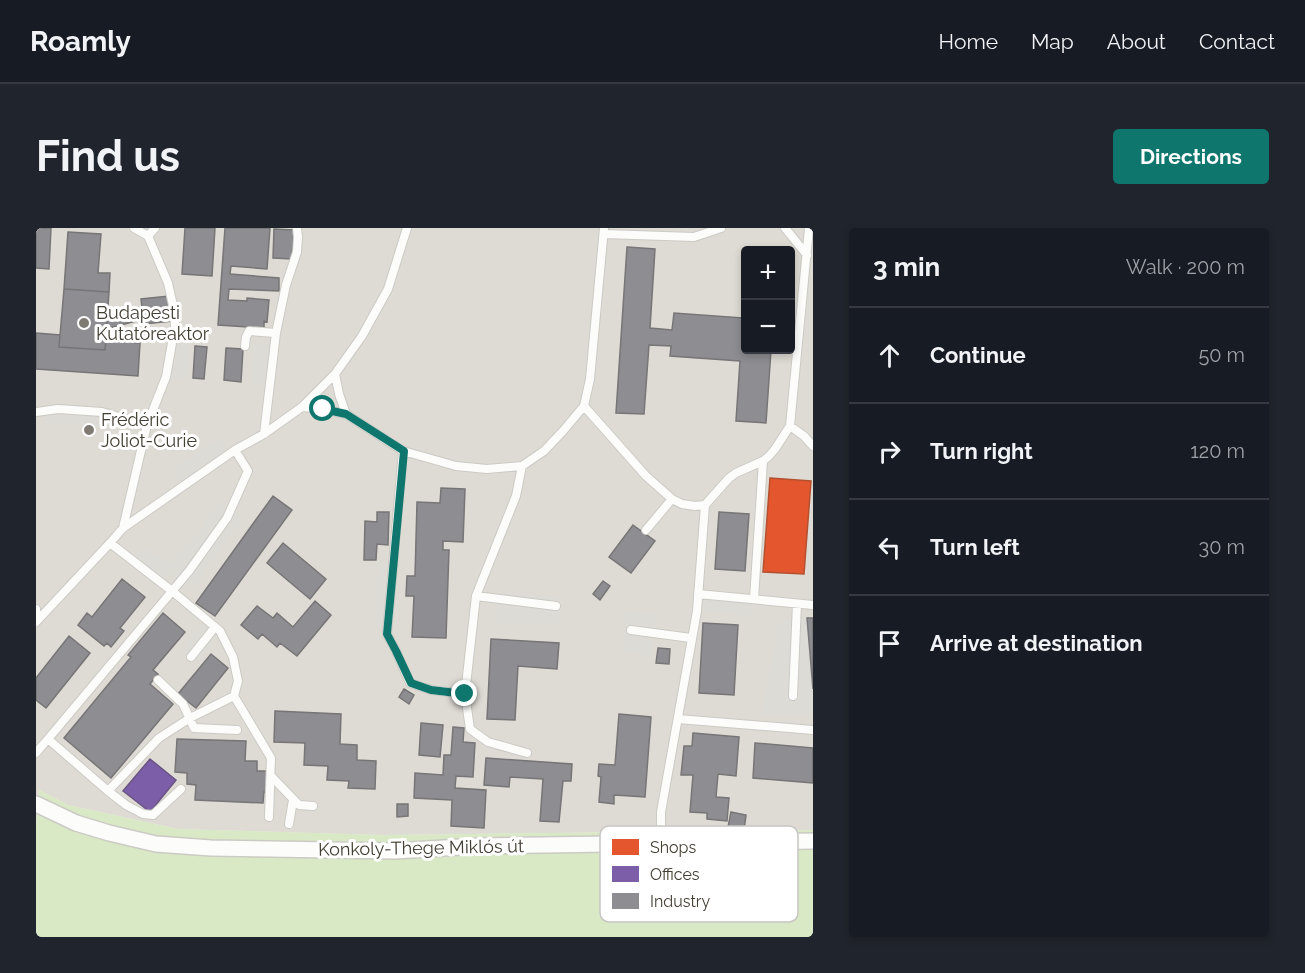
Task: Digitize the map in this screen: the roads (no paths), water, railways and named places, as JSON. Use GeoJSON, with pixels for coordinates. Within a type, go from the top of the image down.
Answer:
{"type":"FeatureCollection","features":[{"type":"Feature","properties":{"kind":"street","name":"Konkoly-Thege Miklós út"},"geometry":{"type":"LineString","coordinates":[[36,804],[76,823],[109,833],[156,844],[212,849],[395,851],[477,846],[600,845]]}},
{"type":"Feature","properties":{"kind":"street","name":"Konkoly-Thege Miklós út"},"geometry":{"type":"LineString","coordinates":[[798,841],[813,841]]}},
{"type":"Feature","properties":{"kind":"lane"},"geometry":{"type":"LineString","coordinates":[[123,528],[147,425],[166,377],[175,326],[168,283],[148,236],[134,228]]}},
{"type":"Feature","properties":{"kind":"lane"},"geometry":{"type":"LineString","coordinates":[[148,236],[155,228]]}},
{"type":"Feature","properties":{"kind":"lane"},"geometry":{"type":"LineString","coordinates":[[264,434],[276,333],[286,285],[297,252],[297,228]]}},
{"type":"Feature","properties":{"kind":"lane"},"geometry":{"type":"LineString","coordinates":[[37,621],[123,528],[235,450],[264,434],[302,408],[335,374],[362,336],[388,289],[407,228]]}},
{"type":"Feature","properties":{"kind":"lane"},"geometry":{"type":"LineString","coordinates":[[302,408],[323,409],[346,414],[404,451],[456,466],[487,468],[522,466],[544,451],[584,406],[590,379],[604,231],[694,237],[721,228]]}},
{"type":"Feature","properties":{"kind":"lane"},"geometry":{"type":"LineString","coordinates":[[785,228],[807,255]]}},
{"type":"Feature","properties":{"kind":"lane"},"geometry":{"type":"LineString","coordinates":[[661,826],[661,812],[697,611],[705,505],[729,478],[764,461],[776,449],[790,426],[809,228]]}},
{"type":"Feature","properties":{"kind":"lane"},"geometry":{"type":"LineString","coordinates":[[245,346],[249,332],[276,333]]}},
{"type":"Feature","properties":{"kind":"lane"},"geometry":{"type":"LineString","coordinates":[[335,374],[346,414]]}},
{"type":"Feature","properties":{"kind":"lane"},"geometry":{"type":"LineString","coordinates":[[584,406],[646,476],[672,499],[682,504],[705,505]]}},
{"type":"Feature","properties":{"kind":"lane"},"geometry":{"type":"LineString","coordinates":[[36,412],[58,409],[102,411],[147,425]]}},
{"type":"Feature","properties":{"kind":"lane"},"geometry":{"type":"LineString","coordinates":[[790,426],[813,446]]}},
{"type":"Feature","properties":{"kind":"lane"},"geometry":{"type":"LineString","coordinates":[[36,753],[189,571],[227,518],[248,471],[235,450]]}},
{"type":"Feature","properties":{"kind":"lane"},"geometry":{"type":"LineString","coordinates":[[404,451],[387,634],[411,683],[431,690],[465,694]]}},
{"type":"Feature","properties":{"kind":"lane"},"geometry":{"type":"LineString","coordinates":[[753,599],[764,461]]}},
{"type":"Feature","properties":{"kind":"lane"},"geometry":{"type":"LineString","coordinates":[[522,466],[516,496],[476,596],[465,694],[470,729],[488,742],[527,753]]}},
{"type":"Feature","properties":{"kind":"lane"},"geometry":{"type":"LineString","coordinates":[[646,530],[672,499]]}},
{"type":"Feature","properties":{"kind":"lane"},"geometry":{"type":"LineString","coordinates":[[110,543],[220,632],[233,657],[238,681],[234,696],[271,758],[269,817]]}},
{"type":"Feature","properties":{"kind":"lane"},"geometry":{"type":"LineString","coordinates":[[698,594],[813,605]]}},
{"type":"Feature","properties":{"kind":"lane"},"geometry":{"type":"LineString","coordinates":[[476,596],[556,606]]}},
{"type":"Feature","properties":{"kind":"lane"},"geometry":{"type":"LineString","coordinates":[[794,696],[797,604]]}},
{"type":"Feature","properties":{"kind":"lane"},"geometry":{"type":"LineString","coordinates":[[36,609],[37,621]]}},
{"type":"Feature","properties":{"kind":"lane"},"geometry":{"type":"LineString","coordinates":[[191,657],[215,627]]}},
{"type":"Feature","properties":{"kind":"lane"},"geometry":{"type":"LineString","coordinates":[[631,630],[691,638]]}},
{"type":"Feature","properties":{"kind":"lane"},"geometry":{"type":"LineString","coordinates":[[158,680],[183,704],[194,728],[237,730]]}},
{"type":"Feature","properties":{"kind":"lane"},"geometry":{"type":"LineString","coordinates":[[108,791],[159,738],[190,718],[234,696]]}},
{"type":"Feature","properties":{"kind":"lane"},"geometry":{"type":"LineString","coordinates":[[678,719],[813,730]]}},
{"type":"Feature","properties":{"kind":"lane"},"geometry":{"type":"LineString","coordinates":[[48,739],[108,791],[143,814],[153,815],[181,789]]}},
{"type":"Feature","properties":{"kind":"lane"},"geometry":{"type":"LineString","coordinates":[[271,776],[299,805],[313,806]]}},
{"type":"Feature","properties":{"kind":"lane"},"geometry":{"type":"LineString","coordinates":[[290,824],[293,800]]}},
{"type":"Feature","properties":{"kind":"place","name":"Budapesti Kutatóreaktor"},"geometry":{"type":"Point","coordinates":[84,323]}},
{"type":"Feature","properties":{"kind":"place","name":"Frédéric Joliot-Curie"},"geometry":{"type":"Point","coordinates":[89,430]}}]}
